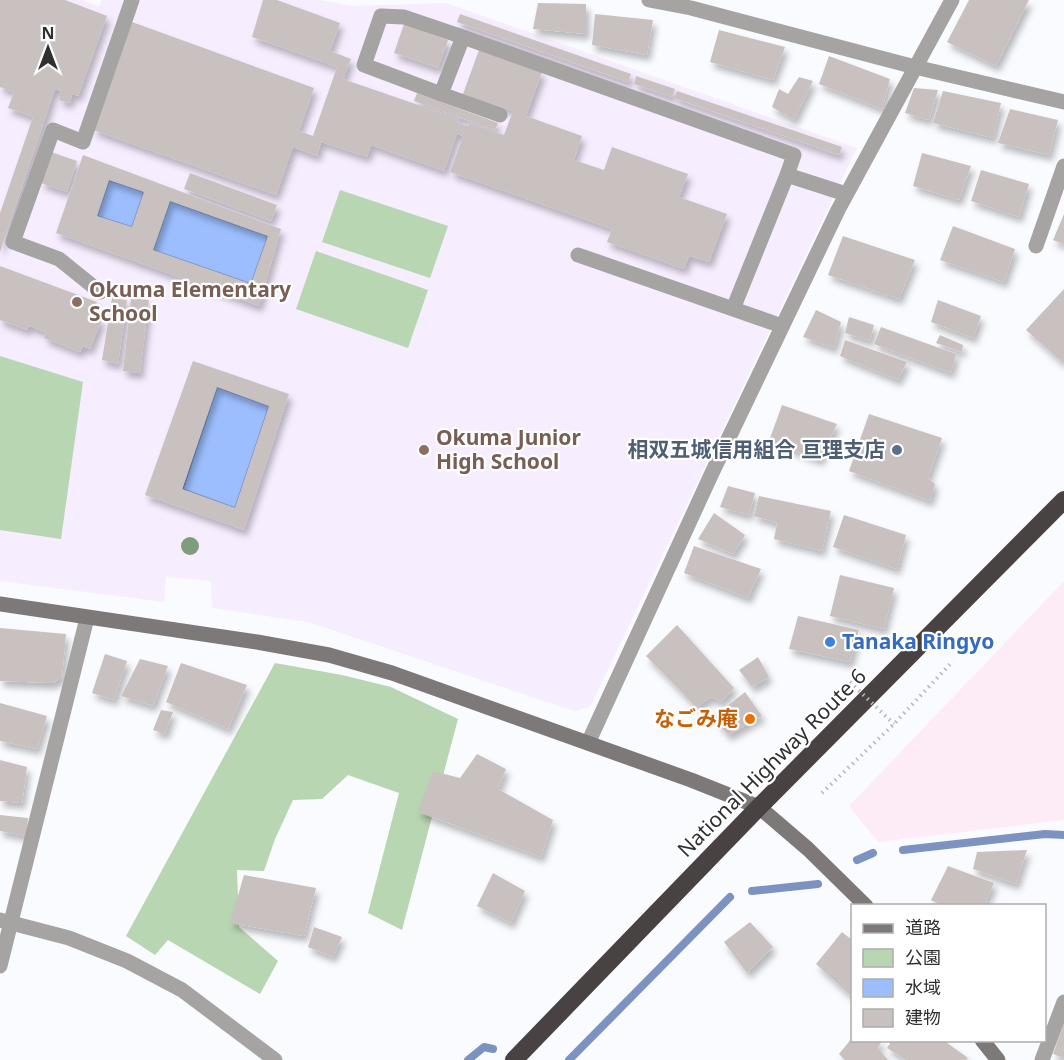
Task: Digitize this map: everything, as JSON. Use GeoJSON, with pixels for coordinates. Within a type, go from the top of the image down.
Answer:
{"type":"FeatureCollection","features":[{"type":"Feature","properties":{"kind":"highway","name":"National Highway Route 6"},"geometry":{"type":"LineString","coordinates":[[514,1060],[759,807],[1064,500]]}},
{"type":"Feature","properties":{"kind":"street"},"geometry":{"type":"LineString","coordinates":[[100,292],[59,260],[13,243],[53,130],[83,142],[132,0]]}},
{"type":"Feature","properties":{"kind":"street"},"geometry":{"type":"LineString","coordinates":[[648,0],[691,8],[915,67],[1064,102]]}},
{"type":"Feature","properties":{"kind":"street"},"geometry":{"type":"LineString","coordinates":[[588,743],[711,475],[846,194],[952,0]]}},
{"type":"Feature","properties":{"kind":"street"},"geometry":{"type":"LineString","coordinates":[[500,115],[364,65],[381,16],[404,17],[464,37],[794,155],[733,309]]}},
{"type":"Feature","properties":{"kind":"street"},"geometry":{"type":"LineString","coordinates":[[441,94],[464,37]]}},
{"type":"Feature","properties":{"kind":"street"},"geometry":{"type":"LineString","coordinates":[[1036,246],[1064,166]]}},
{"type":"Feature","properties":{"kind":"street"},"geometry":{"type":"LineString","coordinates":[[787,175],[846,194]]}},
{"type":"Feature","properties":{"kind":"street"},"geometry":{"type":"LineString","coordinates":[[578,255],[782,326]]}},
{"type":"Feature","properties":{"kind":"street"},"geometry":{"type":"LineString","coordinates":[[0,604],[257,642],[328,655],[392,673],[691,780],[759,807],[808,849],[864,904]]}},
{"type":"Feature","properties":{"kind":"street"},"geometry":{"type":"LineString","coordinates":[[0,966],[5,921],[87,618]]}},
{"type":"Feature","properties":{"kind":"street"},"geometry":{"type":"LineString","coordinates":[[5,921],[69,938],[127,961],[182,990],[275,1060]]}},
{"type":"Feature","properties":{"kind":"street"},"geometry":{"type":"LineString","coordinates":[[1042,1060],[1064,1002]]}},
{"type":"Feature","properties":{"kind":"street"},"geometry":{"type":"LineString","coordinates":[[983,1042],[998,1060]]}},
{"type":"Feature","properties":{"kind":"path"},"geometry":{"type":"LineString","coordinates":[[822,792],[894,724],[953,662]]}},
{"type":"Feature","properties":{"kind":"path"},"geometry":{"type":"LineString","coordinates":[[850,682],[894,724]]}},
{"type":"Feature","properties":{"kind":"shaded area","name":"Okuma Junior High School"},"geometry":{"type":"Polygon","coordinates":[[[0,0],[83,0],[99,7],[102,0],[321,0],[351,6],[446,3],[857,148],[590,707],[574,711],[308,622],[212,608],[211,581],[166,577],[164,602],[0,581],[0,0]]]}},
{"type":"Feature","properties":{"kind":"shaded area"},"geometry":{"type":"Polygon","coordinates":[[[1064,581],[1064,820],[878,842],[849,806],[1064,581]]]}},
{"type":"Feature","properties":{"kind":"green space"},"geometry":{"type":"Polygon","coordinates":[[[340,190],[448,226],[430,278],[322,242],[340,190]]]}},
{"type":"Feature","properties":{"kind":"green space"},"geometry":{"type":"Polygon","coordinates":[[[316,251],[428,290],[408,348],[296,309],[316,251]]]}},
{"type":"Feature","properties":{"kind":"green space"},"geometry":{"type":"Polygon","coordinates":[[[0,356],[83,382],[61,539],[0,530],[0,356]]]}},
{"type":"Feature","properties":{"kind":"green space"},"geometry":{"type":"Polygon","coordinates":[[[275,663],[342,675],[391,687],[458,719],[402,930],[368,913],[399,793],[348,775],[322,799],[293,800],[275,839],[264,871],[237,870],[239,927],[278,961],[260,994],[168,940],[155,955],[126,936],[275,663]]]}},
{"type":"Feature","properties":{"kind":"water"},"geometry":{"type":"Polygon","coordinates":[[[109,180],[144,192],[132,227],[97,216],[109,180]]]}},
{"type":"Feature","properties":{"kind":"water"},"geometry":{"type":"Polygon","coordinates":[[[170,201],[268,236],[251,284],[153,250],[170,201]]]}},
{"type":"Feature","properties":{"kind":"water"},"geometry":{"type":"Polygon","coordinates":[[[217,387],[269,406],[235,508],[183,489],[217,387]]]}},
{"type":"Feature","properties":{"kind":"building"},"geometry":{"type":"Polygon","coordinates":[[[0,0],[65,0],[107,16],[78,96],[72,94],[70,103],[59,100],[61,91],[55,89],[0,252],[0,213],[33,117],[8,108],[14,92],[0,87],[0,0]]]}},
{"type":"Feature","properties":{"kind":"building"},"geometry":{"type":"Polygon","coordinates":[[[263,0],[277,0],[340,23],[330,51],[351,59],[343,79],[459,119],[457,122],[468,126],[469,123],[504,135],[513,111],[463,94],[479,50],[542,72],[526,116],[582,136],[574,160],[604,170],[612,147],[688,174],[679,197],[727,214],[709,262],[689,256],[684,269],[607,242],[612,229],[450,172],[463,136],[457,134],[444,171],[371,145],[367,157],[321,142],[317,156],[293,147],[276,195],[93,130],[132,22],[314,88],[299,131],[313,136],[337,67],[252,37],[263,0]]]}},
{"type":"Feature","properties":{"kind":"building"},"geometry":{"type":"Polygon","coordinates":[[[969,0],[1029,0],[996,66],[947,42],[969,0]]]}},
{"type":"Feature","properties":{"kind":"building"},"geometry":{"type":"Polygon","coordinates":[[[538,3],[586,4],[586,34],[533,29],[538,3]]]}},
{"type":"Feature","properties":{"kind":"building"},"geometry":{"type":"Polygon","coordinates":[[[460,14],[631,74],[628,82],[457,22],[460,14]]]}},
{"type":"Feature","properties":{"kind":"building"},"geometry":{"type":"Polygon","coordinates":[[[595,14],[653,20],[647,55],[592,45],[595,14]]]}},
{"type":"Feature","properties":{"kind":"building"},"geometry":{"type":"Polygon","coordinates":[[[404,24],[448,40],[438,68],[394,53],[404,24]]]}},
{"type":"Feature","properties":{"kind":"building"},"geometry":{"type":"Polygon","coordinates":[[[719,30],[785,47],[773,80],[710,62],[719,30]]]}},
{"type":"Feature","properties":{"kind":"building"},"geometry":{"type":"Polygon","coordinates":[[[829,56],[890,79],[882,109],[819,84],[829,56]]]}},
{"type":"Feature","properties":{"kind":"building"},"geometry":{"type":"Polygon","coordinates":[[[636,76],[675,89],[672,97],[634,84],[636,76]]]}},
{"type":"Feature","properties":{"kind":"building"},"geometry":{"type":"Polygon","coordinates":[[[799,77],[813,81],[794,120],[772,107],[779,89],[788,94],[799,77]]]}},
{"type":"Feature","properties":{"kind":"building"},"geometry":{"type":"Polygon","coordinates":[[[914,88],[938,90],[929,120],[905,113],[914,88]]]}},
{"type":"Feature","properties":{"kind":"building"},"geometry":{"type":"Polygon","coordinates":[[[677,91],[842,147],[839,155],[674,98],[677,91]]]}},
{"type":"Feature","properties":{"kind":"building"},"geometry":{"type":"Polygon","coordinates":[[[943,91],[1001,103],[993,138],[933,123],[943,91]]]}},
{"type":"Feature","properties":{"kind":"building"},"geometry":{"type":"Polygon","coordinates":[[[417,93],[498,123],[495,130],[414,101],[417,93]]]}},
{"type":"Feature","properties":{"kind":"building"},"geometry":{"type":"Polygon","coordinates":[[[1010,109],[1058,120],[1049,155],[998,143],[1010,109]]]}},
{"type":"Feature","properties":{"kind":"building"},"geometry":{"type":"Polygon","coordinates":[[[51,152],[77,161],[67,192],[41,183],[51,152]]]}},
{"type":"Feature","properties":{"kind":"building"},"geometry":{"type":"Polygon","coordinates":[[[922,153],[971,166],[959,200],[913,186],[922,153]]]}},
{"type":"Feature","properties":{"kind":"building"},"geometry":{"type":"Polygon","coordinates":[[[83,155],[281,229],[259,306],[56,233],[83,155]],[[109,180],[97,216],[132,227],[144,192],[109,180]],[[170,201],[153,250],[251,284],[268,236],[170,201]]]}},
{"type":"Feature","properties":{"kind":"building"},"geometry":{"type":"Polygon","coordinates":[[[981,170],[1029,184],[1019,217],[971,201],[981,170]]]}},
{"type":"Feature","properties":{"kind":"building"},"geometry":{"type":"Polygon","coordinates":[[[190,173],[277,205],[271,221],[184,189],[190,173]]]}},
{"type":"Feature","properties":{"kind":"building"},"geometry":{"type":"Polygon","coordinates":[[[1064,214],[1064,244],[1053,240],[1064,214]]]}},
{"type":"Feature","properties":{"kind":"building"},"geometry":{"type":"Polygon","coordinates":[[[953,226],[1015,249],[1004,282],[940,260],[953,226]]]}},
{"type":"Feature","properties":{"kind":"building"},"geometry":{"type":"Polygon","coordinates":[[[843,236],[915,260],[899,299],[828,275],[843,236]]]}},
{"type":"Feature","properties":{"kind":"building"},"geometry":{"type":"Polygon","coordinates":[[[0,266],[97,302],[92,316],[102,319],[90,349],[83,346],[80,352],[44,338],[46,332],[29,326],[27,330],[0,320],[0,266]]]}},
{"type":"Feature","properties":{"kind":"building"},"geometry":{"type":"Polygon","coordinates":[[[1064,289],[1064,362],[1063,363],[1026,330],[1064,289]]]}},
{"type":"Feature","properties":{"kind":"building"},"geometry":{"type":"Polygon","coordinates":[[[112,298],[127,300],[118,364],[102,360],[112,298]]]}},
{"type":"Feature","properties":{"kind":"building"},"geometry":{"type":"Polygon","coordinates":[[[131,298],[149,300],[140,373],[123,371],[131,298]]]}},
{"type":"Feature","properties":{"kind":"building"},"geometry":{"type":"Polygon","coordinates":[[[938,300],[981,316],[973,338],[931,322],[938,300]]]}},
{"type":"Feature","properties":{"kind":"building"},"geometry":{"type":"Polygon","coordinates":[[[816,310],[841,322],[834,348],[803,337],[816,310]]]}},
{"type":"Feature","properties":{"kind":"building"},"geometry":{"type":"Polygon","coordinates":[[[849,317],[874,325],[870,341],[845,333],[849,317]]]}},
{"type":"Feature","properties":{"kind":"building"},"geometry":{"type":"Polygon","coordinates":[[[881,327],[956,354],[951,373],[874,344],[881,327]]]}},
{"type":"Feature","properties":{"kind":"building"},"geometry":{"type":"Polygon","coordinates":[[[940,335],[963,345],[962,352],[936,343],[940,335]]]}},
{"type":"Feature","properties":{"kind":"building"},"geometry":{"type":"Polygon","coordinates":[[[845,340],[907,362],[898,380],[840,356],[845,340]]]}},
{"type":"Feature","properties":{"kind":"building"},"geometry":{"type":"Polygon","coordinates":[[[193,361],[289,394],[244,530],[145,495],[193,361]],[[217,387],[182,489],[235,508],[269,406],[217,387]]]}},
{"type":"Feature","properties":{"kind":"building"},"geometry":{"type":"Polygon","coordinates":[[[782,405],[837,424],[820,460],[769,441],[782,405]]]}},
{"type":"Feature","properties":{"kind":"building"},"geometry":{"type":"Polygon","coordinates":[[[869,414],[942,438],[928,478],[935,484],[930,501],[849,471],[869,414]]]}},
{"type":"Feature","properties":{"kind":"building"},"geometry":{"type":"Polygon","coordinates":[[[728,486],[755,493],[749,515],[720,507],[728,486]]]}},
{"type":"Feature","properties":{"kind":"building"},"geometry":{"type":"Polygon","coordinates":[[[759,496],[831,511],[822,551],[774,539],[777,523],[754,516],[759,496]]]}},
{"type":"Feature","properties":{"kind":"building"},"geometry":{"type":"Polygon","coordinates":[[[714,513],[745,535],[733,554],[698,539],[714,513]]]}},
{"type":"Feature","properties":{"kind":"building"},"geometry":{"type":"Polygon","coordinates":[[[844,515],[906,535],[897,569],[833,547],[844,515]]]}},
{"type":"Feature","properties":{"kind":"building"},"geometry":{"type":"Polygon","coordinates":[[[694,546],[761,569],[748,598],[684,573],[694,546]]]}},
{"type":"Feature","properties":{"kind":"building"},"geometry":{"type":"Polygon","coordinates":[[[840,575],[894,588],[884,629],[830,616],[840,575]]]}},
{"type":"Feature","properties":{"kind":"building"},"geometry":{"type":"Polygon","coordinates":[[[798,616],[859,630],[850,662],[789,649],[798,616]]]}},
{"type":"Feature","properties":{"kind":"building"},"geometry":{"type":"Polygon","coordinates":[[[677,625],[734,688],[721,702],[711,697],[696,707],[646,656],[677,625]]]}},
{"type":"Feature","properties":{"kind":"building"},"geometry":{"type":"Polygon","coordinates":[[[0,628],[66,634],[62,677],[53,683],[0,681],[0,628]]]}},
{"type":"Feature","properties":{"kind":"building"},"geometry":{"type":"Polygon","coordinates":[[[105,654],[127,661],[114,700],[92,693],[105,654]]]}},
{"type":"Feature","properties":{"kind":"building"},"geometry":{"type":"Polygon","coordinates":[[[758,657],[769,677],[752,687],[739,670],[758,657]]]}},
{"type":"Feature","properties":{"kind":"building"},"geometry":{"type":"Polygon","coordinates":[[[140,659],[168,666],[153,706],[121,696],[140,659]]]}},
{"type":"Feature","properties":{"kind":"building"},"geometry":{"type":"Polygon","coordinates":[[[181,663],[247,685],[228,729],[166,702],[181,663]]]}},
{"type":"Feature","properties":{"kind":"building"},"geometry":{"type":"Polygon","coordinates":[[[745,692],[762,716],[728,735],[713,717],[745,692]]]}},
{"type":"Feature","properties":{"kind":"building"},"geometry":{"type":"Polygon","coordinates":[[[0,703],[47,716],[37,749],[0,741],[0,703]]]}},
{"type":"Feature","properties":{"kind":"building"},"geometry":{"type":"Polygon","coordinates":[[[161,710],[173,712],[165,734],[153,730],[161,710]]]}},
{"type":"Feature","properties":{"kind":"building"},"geometry":{"type":"Polygon","coordinates":[[[477,754],[506,769],[498,789],[553,820],[541,857],[418,812],[433,771],[460,778],[477,754]]]}},
{"type":"Feature","properties":{"kind":"building"},"geometry":{"type":"Polygon","coordinates":[[[0,760],[27,767],[22,803],[0,801],[0,760]]]}},
{"type":"Feature","properties":{"kind":"building"},"geometry":{"type":"Polygon","coordinates":[[[0,815],[28,818],[26,836],[0,831],[0,815]]]}},
{"type":"Feature","properties":{"kind":"building"},"geometry":{"type":"Polygon","coordinates":[[[1027,850],[1016,884],[973,869],[977,852],[1027,850]]]}},
{"type":"Feature","properties":{"kind":"building"},"geometry":{"type":"Polygon","coordinates":[[[948,866],[994,883],[985,904],[939,904],[931,900],[948,866]]]}},
{"type":"Feature","properties":{"kind":"building"},"geometry":{"type":"Polygon","coordinates":[[[493,873],[525,891],[511,923],[477,906],[493,873]]]}},
{"type":"Feature","properties":{"kind":"building"},"geometry":{"type":"Polygon","coordinates":[[[244,875],[316,888],[304,936],[230,923],[244,875]]]}},
{"type":"Feature","properties":{"kind":"building"},"geometry":{"type":"Polygon","coordinates":[[[750,922],[773,947],[747,973],[724,942],[750,922]]]}},
{"type":"Feature","properties":{"kind":"building"},"geometry":{"type":"Polygon","coordinates":[[[314,927],[342,937],[333,957],[308,947],[314,927]]]}},
{"type":"Feature","properties":{"kind":"building"},"geometry":{"type":"Polygon","coordinates":[[[842,932],[851,939],[851,996],[816,964],[842,932]]]}},
{"type":"Feature","properties":{"kind":"building"},"geometry":{"type":"Polygon","coordinates":[[[1064,1023],[1064,1058],[1053,1054],[1064,1023]]]}},
{"type":"Feature","properties":{"kind":"building"},"geometry":{"type":"Polygon","coordinates":[[[851,1039],[851,1042],[881,1042],[878,1048],[888,1060],[845,1060],[839,1054],[851,1039]]]}},
{"type":"Feature","properties":{"kind":"building"},"geometry":{"type":"Polygon","coordinates":[[[891,1042],[946,1042],[968,1058],[966,1060],[906,1060],[887,1048],[891,1042]]]}},
{"type":"Feature","properties":{"kind":"waterway"},"geometry":{"type":"LineString","coordinates":[[903,850],[1045,834],[1064,835]]}},
{"type":"Feature","properties":{"kind":"waterway"},"geometry":{"type":"LineString","coordinates":[[857,860],[873,853]]}},
{"type":"Feature","properties":{"kind":"waterway"},"geometry":{"type":"LineString","coordinates":[[752,891],[818,884]]}},
{"type":"Feature","properties":{"kind":"waterway"},"geometry":{"type":"LineString","coordinates":[[569,1060],[730,897]]}},
{"type":"Feature","properties":{"kind":"waterway"},"geometry":{"type":"LineString","coordinates":[[468,1060],[484,1047],[493,1049]]}},
{"type":"Feature","properties":{"kind":"place","name":"Okuma Elementary School"},"geometry":{"type":"Point","coordinates":[77,302]}},
{"type":"Feature","properties":{"kind":"place","name":"Okuma Junior High School"},"geometry":{"type":"Point","coordinates":[424,450]}},
{"type":"Feature","properties":{"kind":"place","name":"相双五城信用組合 亘理支店"},"geometry":{"type":"Point","coordinates":[897,450]}},
{"type":"Feature","properties":{"kind":"place","name":"Tanaka Ringyo"},"geometry":{"type":"Point","coordinates":[830,642]}},
{"type":"Feature","properties":{"kind":"place","name":"なごみ庵"},"geometry":{"type":"Point","coordinates":[750,719]}}]}
